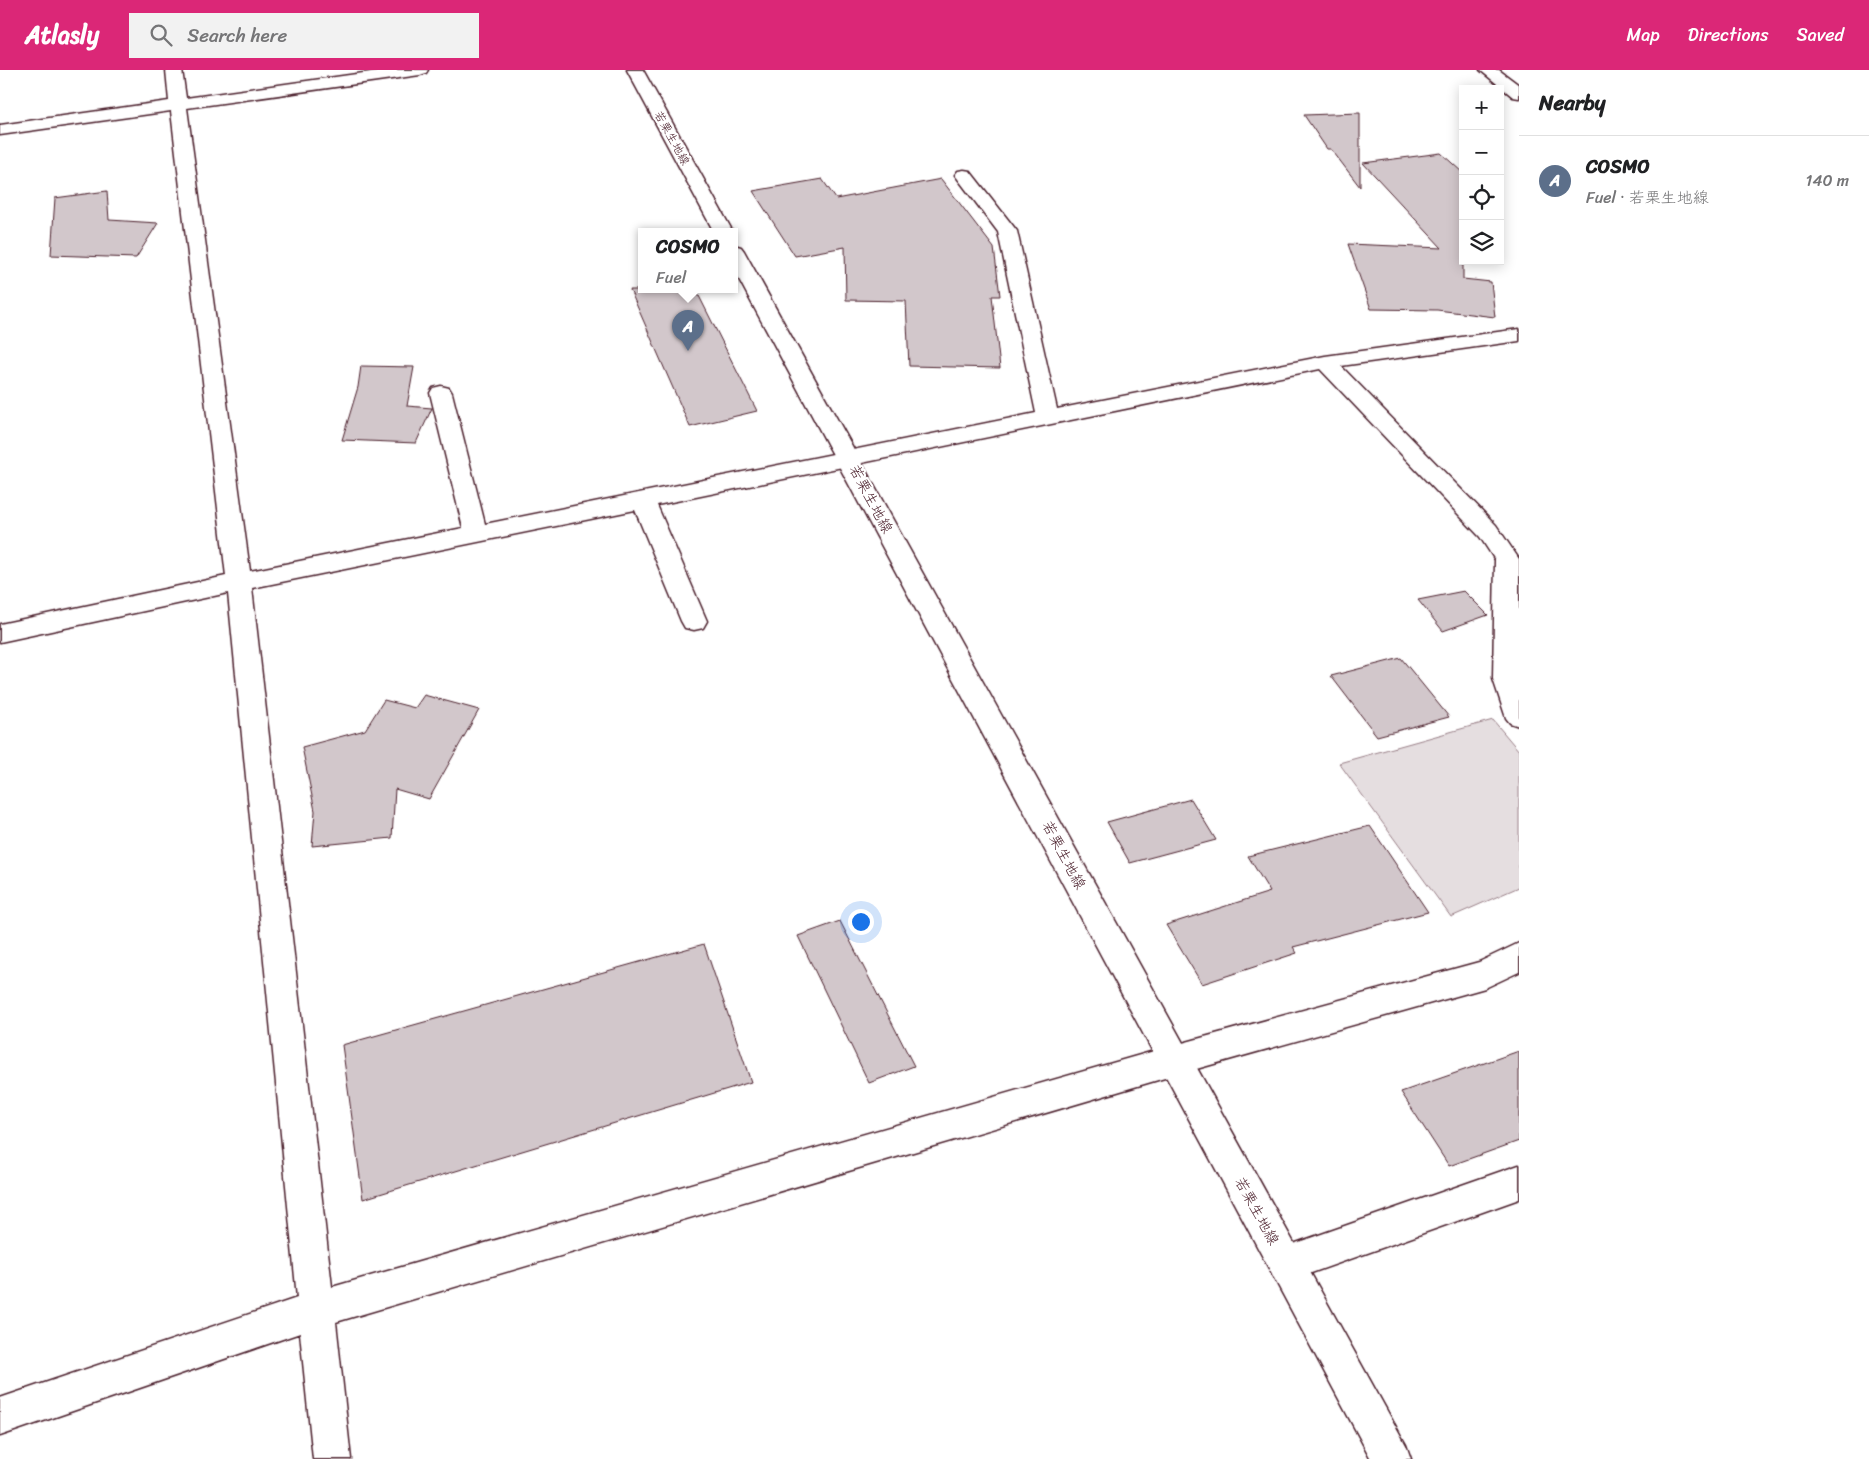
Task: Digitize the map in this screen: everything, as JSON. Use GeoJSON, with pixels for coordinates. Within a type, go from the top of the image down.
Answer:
{"type":"FeatureCollection","features":[{"type":"Feature","properties":{"kind":"street"},"geometry":{"type":"LineString","coordinates":[[174,70],[239,582],[332,1459]]}},
{"type":"Feature","properties":{"kind":"street"},"geometry":{"type":"LineString","coordinates":[[0,130],[420,70]]}},
{"type":"Feature","properties":{"kind":"street","name":"若栗生地線"},"geometry":{"type":"LineString","coordinates":[[635,70],[722,228]]}},
{"type":"Feature","properties":{"kind":"street"},"geometry":{"type":"LineString","coordinates":[[1488,70],[1519,93]]}},
{"type":"Feature","properties":{"kind":"street"},"geometry":{"type":"LineString","coordinates":[[964,175],[1007,231],[1048,418]]}},
{"type":"Feature","properties":{"kind":"street","name":"若栗生地線"},"geometry":{"type":"LineString","coordinates":[[738,259],[1392,1459]]}},
{"type":"Feature","properties":{"kind":"street"},"geometry":{"type":"LineString","coordinates":[[0,633],[239,582],[1325,362],[1519,335]]}},
{"type":"Feature","properties":{"kind":"street"},"geometry":{"type":"LineString","coordinates":[[1325,362],[1488,531],[1507,559],[1506,679],[1515,711],[1519,716]]}},
{"type":"Feature","properties":{"kind":"street"},"geometry":{"type":"LineString","coordinates":[[441,394],[476,534]]}},
{"type":"Feature","properties":{"kind":"street"},"geometry":{"type":"LineString","coordinates":[[643,500],[694,621]]}},
{"type":"Feature","properties":{"kind":"street"},"geometry":{"type":"LineString","coordinates":[[0,1416],[317,1309],[1175,1060],[1485,974],[1519,958]]}},
{"type":"Feature","properties":{"kind":"street"},"geometry":{"type":"LineString","coordinates":[[1286,1264],[1519,1182]]}},
{"type":"Feature","properties":{"kind":"shaded area"},"geometry":{"type":"Polygon","coordinates":[[[1493,720],[1519,751],[1519,887],[1451,917],[1339,763],[1493,720]]]}},
{"type":"Feature","properties":{"kind":"building"},"geometry":{"type":"Polygon","coordinates":[[[1360,113],[1360,187],[1331,149],[1327,149],[1304,115],[1360,113]]]}},
{"type":"Feature","properties":{"kind":"building"},"geometry":{"type":"Polygon","coordinates":[[[1441,153],[1459,169],[1459,265],[1463,265],[1463,279],[1491,282],[1495,317],[1437,310],[1371,309],[1348,244],[1442,248],[1363,163],[1441,153]]]}},
{"type":"Feature","properties":{"kind":"building"},"geometry":{"type":"Polygon","coordinates":[[[822,179],[836,199],[941,179],[994,248],[1000,296],[992,296],[1000,368],[909,366],[906,301],[846,300],[845,247],[795,256],[753,191],[822,179]]]}},
{"type":"Feature","properties":{"kind":"building"},"geometry":{"type":"Polygon","coordinates":[[[107,191],[109,220],[158,223],[136,258],[51,255],[55,198],[107,191]]]}},
{"type":"Feature","properties":{"kind":"building"},"geometry":{"type":"Polygon","coordinates":[[[630,290],[638,290],[638,293],[698,293],[757,411],[690,427],[630,290]]]}},
{"type":"Feature","properties":{"kind":"building"},"geometry":{"type":"Polygon","coordinates":[[[361,366],[414,367],[407,406],[432,408],[416,443],[342,440],[358,387],[361,366]]]}},
{"type":"Feature","properties":{"kind":"building"},"geometry":{"type":"Polygon","coordinates":[[[1464,591],[1488,615],[1443,631],[1418,600],[1464,591]]]}},
{"type":"Feature","properties":{"kind":"building"},"geometry":{"type":"Polygon","coordinates":[[[1401,658],[1449,717],[1377,736],[1331,676],[1401,658]]]}},
{"type":"Feature","properties":{"kind":"building"},"geometry":{"type":"Polygon","coordinates":[[[424,695],[479,710],[429,799],[395,789],[392,838],[312,846],[315,811],[302,747],[365,730],[384,700],[415,708],[424,695]]]}},
{"type":"Feature","properties":{"kind":"building"},"geometry":{"type":"Polygon","coordinates":[[[1191,799],[1216,840],[1130,863],[1107,822],[1191,799]]]}},
{"type":"Feature","properties":{"kind":"building"},"geometry":{"type":"Polygon","coordinates":[[[1370,826],[1428,912],[1293,947],[1297,953],[1202,984],[1166,925],[1270,892],[1248,856],[1370,826]]]}},
{"type":"Feature","properties":{"kind":"building"},"geometry":{"type":"Polygon","coordinates":[[[840,921],[914,1066],[869,1083],[798,936],[840,921]]]}},
{"type":"Feature","properties":{"kind":"building"},"geometry":{"type":"Polygon","coordinates":[[[704,944],[751,1082],[363,1199],[342,1045],[704,944]]]}},
{"type":"Feature","properties":{"kind":"building"},"geometry":{"type":"Polygon","coordinates":[[[1519,1051],[1519,1141],[1449,1166],[1401,1092],[1519,1051]]]}},
{"type":"Feature","properties":{"kind":"place","name":"COSMO"},"geometry":{"type":"Point","coordinates":[688,351]}}]}
